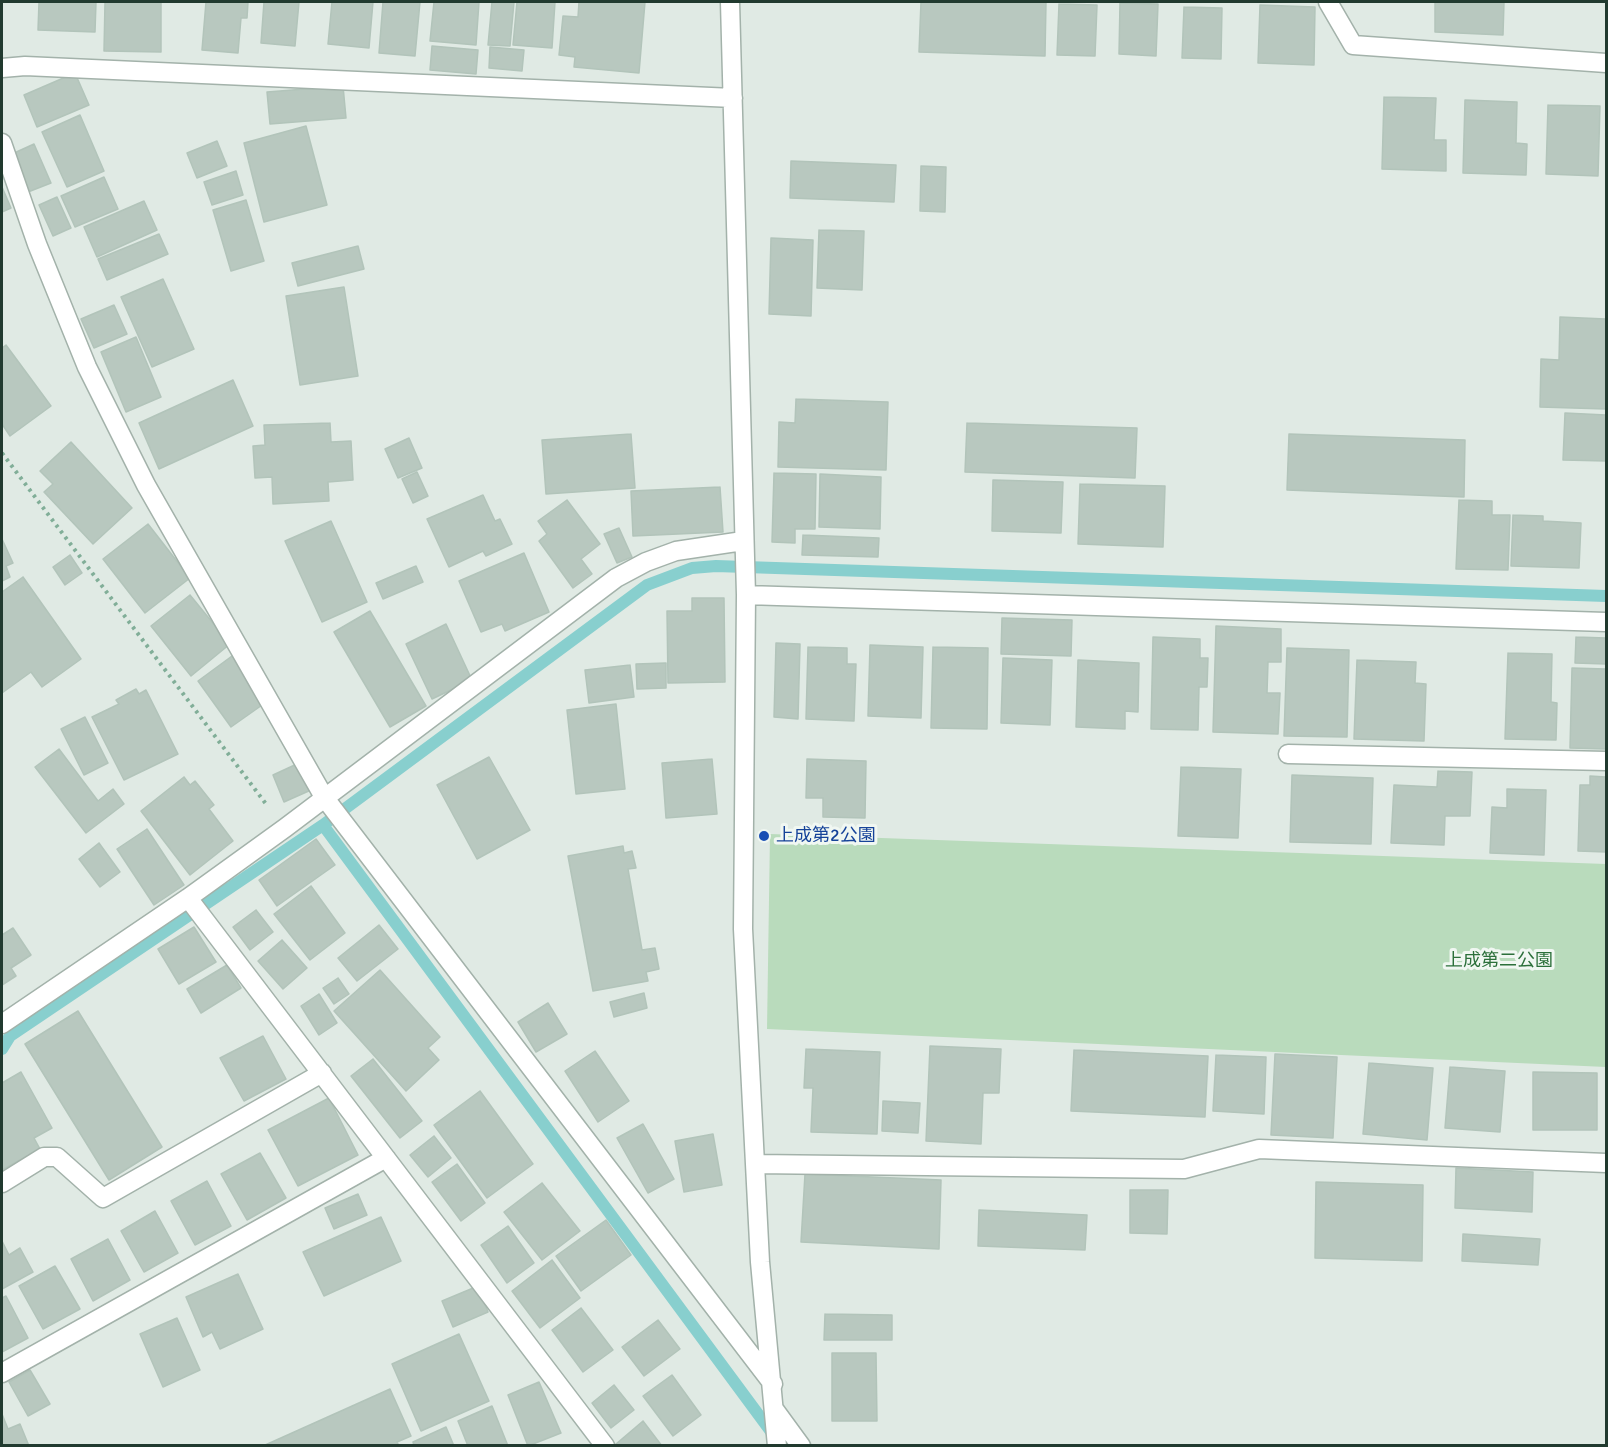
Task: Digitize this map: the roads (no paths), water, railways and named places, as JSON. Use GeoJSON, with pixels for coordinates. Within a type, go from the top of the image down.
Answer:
{"type":"FeatureCollection","features":[{"type":"Feature","properties":{"kind":"street"},"geometry":{"type":"LineString","coordinates":[[730,2],[745,587],[743,929],[760,1262],[776,1438]]}},
{"type":"Feature","properties":{"kind":"street"},"geometry":{"type":"LineString","coordinates":[[1328,2],[1353,45],[1606,63]]}},
{"type":"Feature","properties":{"kind":"street"},"geometry":{"type":"LineString","coordinates":[[2,68],[25,66],[733,98]]}},
{"type":"Feature","properties":{"kind":"street"},"geometry":{"type":"LineString","coordinates":[[2,143],[37,244],[87,367],[146,485],[327,802],[772,1384]]}},
{"type":"Feature","properties":{"kind":"street"},"geometry":{"type":"LineString","coordinates":[[2,1024],[195,907],[285,828],[327,802],[616,578],[646,562],[676,551],[743,546]]}},
{"type":"Feature","properties":{"kind":"street"},"geometry":{"type":"LineString","coordinates":[[745,587],[1606,622]]}},
{"type":"Feature","properties":{"kind":"street"},"geometry":{"type":"LineString","coordinates":[[1288,754],[1606,761]]}},
{"type":"Feature","properties":{"kind":"street"},"geometry":{"type":"LineString","coordinates":[[195,907],[605,1446]]}},
{"type":"Feature","properties":{"kind":"street"},"geometry":{"type":"LineString","coordinates":[[2,1183],[44,1157],[57,1157],[104,1198],[322,1073]]}},
{"type":"Feature","properties":{"kind":"street"},"geometry":{"type":"LineString","coordinates":[[755,1164],[1184,1169],[1259,1149],[1606,1163]]}},
{"type":"Feature","properties":{"kind":"street"},"geometry":{"type":"LineString","coordinates":[[2,1373],[386,1158]]}},
{"type":"Feature","properties":{"kind":"street"},"geometry":{"type":"LineString","coordinates":[[774,1408],[801,1446]]}},
{"type":"Feature","properties":{"kind":"waterway"},"geometry":{"type":"LineString","coordinates":[[2,1049],[10,1036],[323,825],[647,585],[692,568],[716,566],[1606,596]]}},
{"type":"Feature","properties":{"kind":"waterway"},"geometry":{"type":"LineString","coordinates":[[323,825],[775,1437]]}},
{"type":"Feature","properties":{"kind":"place","name":"上成第2公園"},"geometry":{"type":"Point","coordinates":[764,836]}},
{"type":"Feature","properties":{"kind":"park label","name":"上成第二公園"},"geometry":{"type":"Point","coordinates":[1499,961]}}]}
